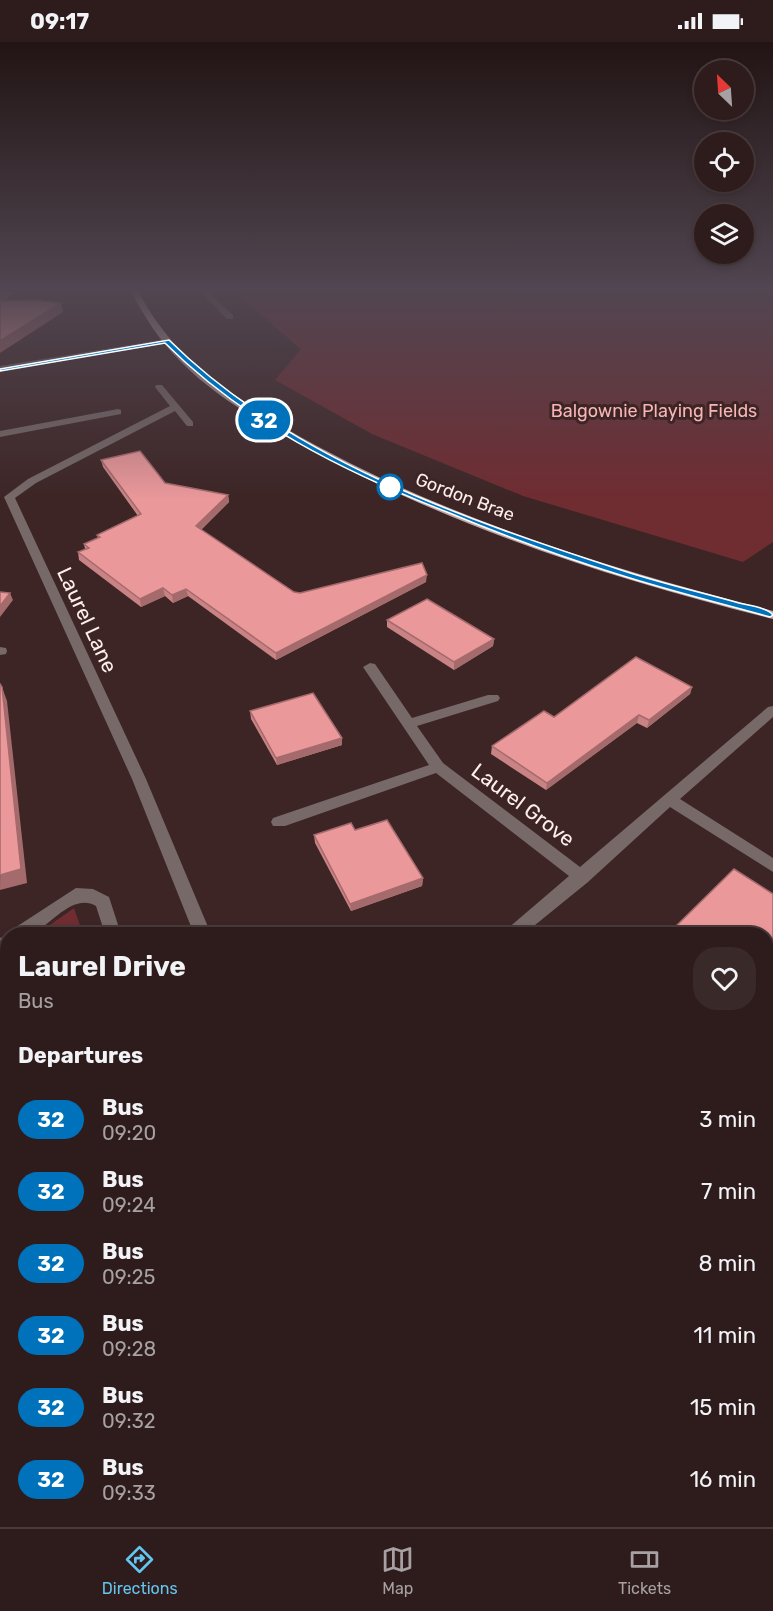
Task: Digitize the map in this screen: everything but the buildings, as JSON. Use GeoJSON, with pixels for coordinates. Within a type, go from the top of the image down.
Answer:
{"type":"FeatureCollection","features":[{"type":"Feature","properties":{"kind":"main road","name":"Gordon Brae"},"geometry":{"type":"LineString","coordinates":[[185,360],[196,371],[257,416],[329,457],[398,490],[485,525],[610,569],[773,615]]}},
{"type":"Feature","properties":{"kind":"street"},"geometry":{"type":"LineString","coordinates":[[0,369],[52,360]]}},
{"type":"Feature","properties":{"kind":"street"},"geometry":{"type":"LineString","coordinates":[[159,387],[190,424]]}},
{"type":"Feature","properties":{"kind":"street","name":"Laurel Lane"},"geometry":{"type":"LineString","coordinates":[[176,407],[43,476],[9,497],[139,779],[200,927]]}},
{"type":"Feature","properties":{"kind":"street"},"geometry":{"type":"LineString","coordinates":[[0,434],[118,412]]}},
{"type":"Feature","properties":{"kind":"street","name":"Laurel Grove"},"geometry":{"type":"LineString","coordinates":[[370,667],[438,767],[582,877]]}},
{"type":"Feature","properties":{"kind":"street"},"geometry":{"type":"LineString","coordinates":[[409,724],[494,698]]}},
{"type":"Feature","properties":{"kind":"street"},"geometry":{"type":"LineString","coordinates":[[521,927],[773,710]]}},
{"type":"Feature","properties":{"kind":"street","name":"Laurel Grove"},"geometry":{"type":"LineString","coordinates":[[279,822],[438,767]]}},
{"type":"Feature","properties":{"kind":"street"},"geometry":{"type":"LineString","coordinates":[[670,800],[773,866]]}},
{"type":"Feature","properties":{"kind":"street"},"geometry":{"type":"LineString","coordinates":[[29,927],[76,895],[93,896],[103,902],[111,927]]}},
{"type":"Feature","properties":{"kind":"green space","name":"Balgownie Playing Fields"},"geometry":{"type":"Polygon","coordinates":[[[292,360],[773,360],[773,542],[743,562],[523,496],[372,434],[275,380],[292,360]]]}},
{"type":"Feature","properties":{"kind":"green space"},"geometry":{"type":"Polygon","coordinates":[[[74,908],[81,927],[47,927],[74,908]]]}},
{"type":"Feature","properties":{"kind":"bus line","name":"32"},"geometry":{"type":"LineString","coordinates":[[0,369],[52,360]]}},
{"type":"Feature","properties":{"kind":"bus line","name":"32"},"geometry":{"type":"LineString","coordinates":[[185,360],[211,383],[257,416],[329,457],[432,505],[620,572],[773,615]]}}]}
